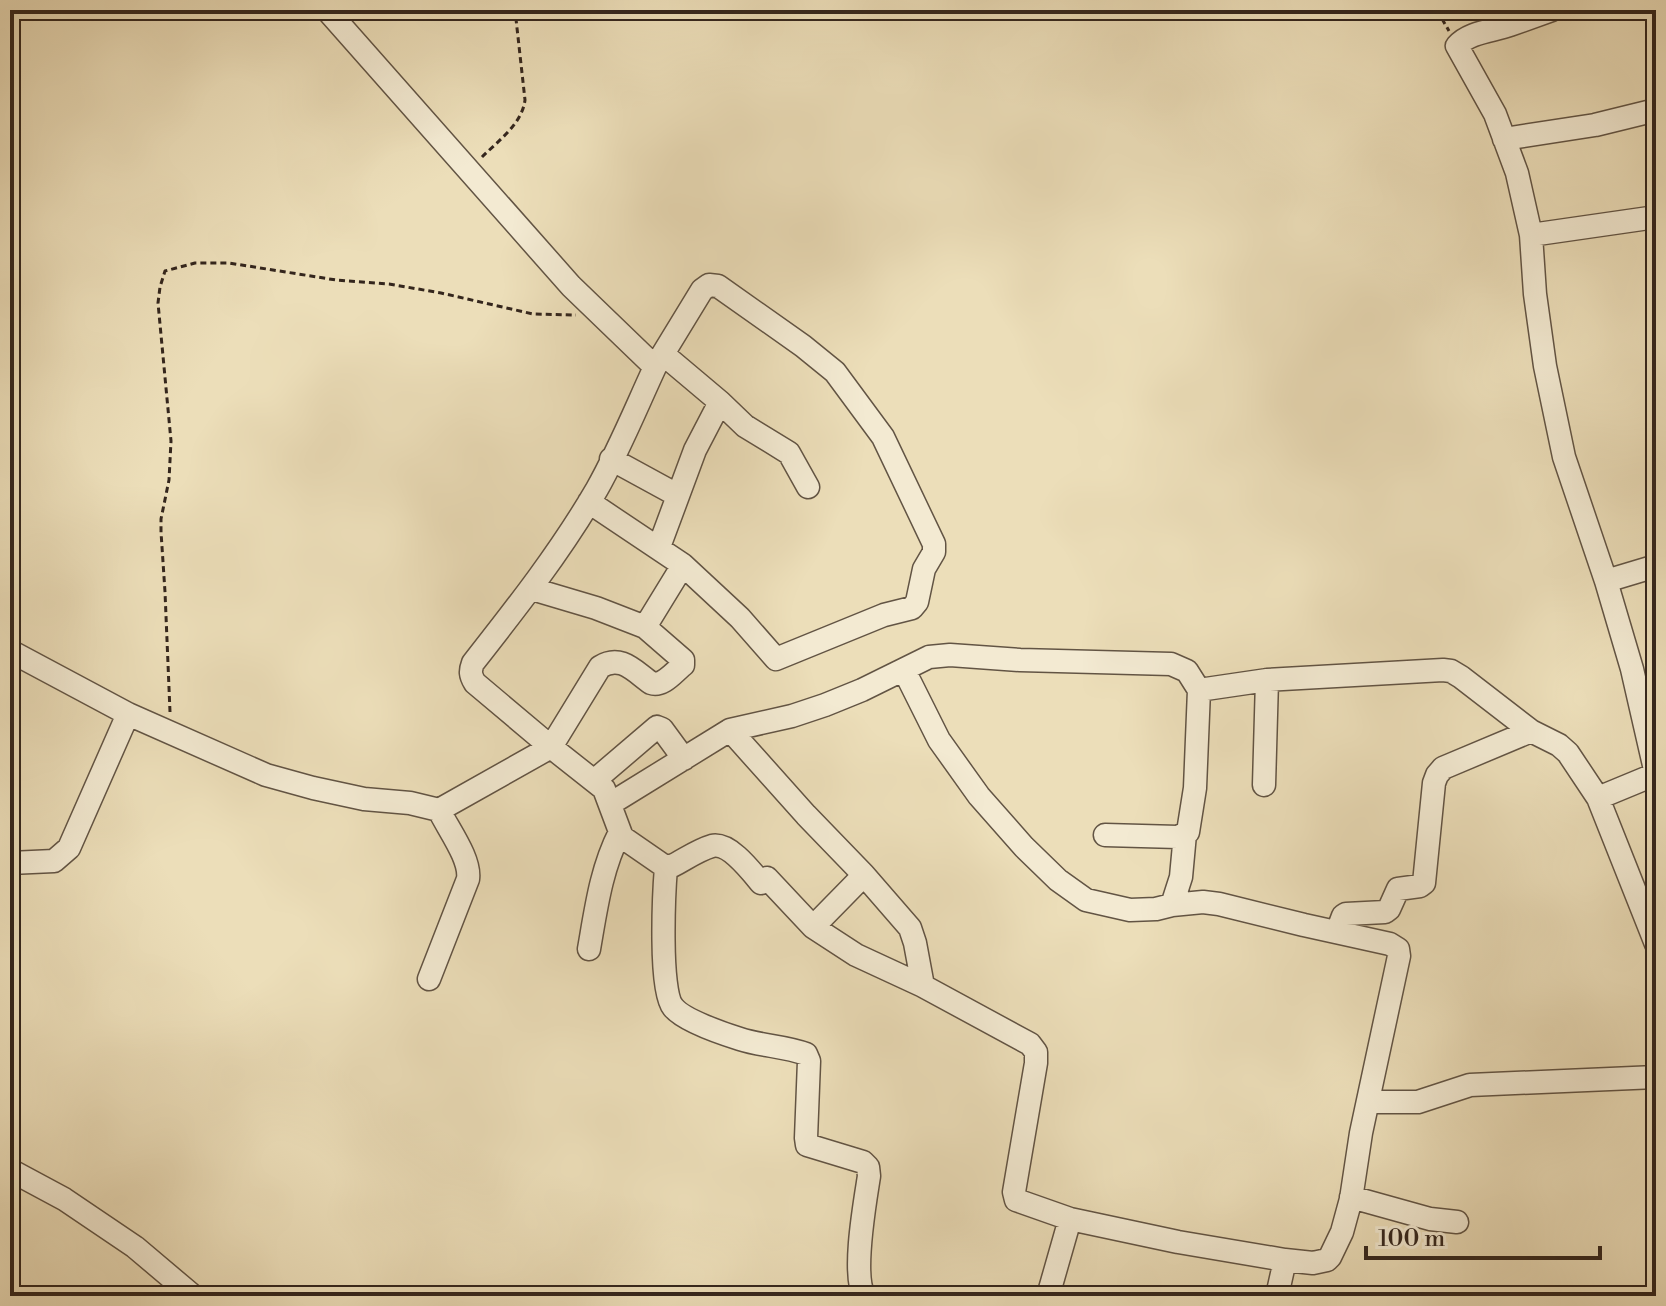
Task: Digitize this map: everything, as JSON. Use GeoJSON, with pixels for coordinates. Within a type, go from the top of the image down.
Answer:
{"type":"FeatureCollection","features":[{"type":"Feature","properties":{"kind":"street"},"geometry":{"type":"LineString","coordinates":[[327,10],[600,315],[720,402],[745,426],[789,453],[808,487]]}},
{"type":"Feature","properties":{"kind":"street"},"geometry":{"type":"LineString","coordinates":[[1552,10],[1485,31],[1458,44],[1458,50],[1485,93],[1517,173],[1531,235],[1545,366],[1564,457],[1632,669],[1656,774],[1598,798]]}},
{"type":"Feature","properties":{"kind":"street"},"geometry":{"type":"LineString","coordinates":[[1504,139],[1595,125],[1656,110]]}},
{"type":"Feature","properties":{"kind":"street"},"geometry":{"type":"LineString","coordinates":[[1531,235],[1656,217]]}},
{"type":"Feature","properties":{"kind":"street"},"geometry":{"type":"LineString","coordinates":[[589,502],[683,565],[740,618],[773,657],[780,659],[884,615],[912,608],[917,602],[924,569],[934,547],[883,437],[835,372],[718,286],[702,290],[659,360],[589,502],[532,589],[473,663],[470,672],[475,683],[604,789],[622,837],[642,852],[666,867],[711,847],[719,847],[738,857],[761,883],[767,878],[813,927],[856,955],[923,986],[1034,1047],[1037,1057],[1014,1197],[1070,1219],[1178,1242],[1285,1260],[1313,1263],[1327,1260],[1342,1232],[1351,1197],[1398,949],[1390,944],[1219,904],[1203,902],[1130,910],[1086,900],[1058,880],[1024,847],[979,796],[939,740],[904,670]]}},
{"type":"Feature","properties":{"kind":"street"},"geometry":{"type":"LineString","coordinates":[[659,547],[695,450],[720,402]]}},
{"type":"Feature","properties":{"kind":"street"},"geometry":{"type":"LineString","coordinates":[[611,459],[677,495]]}},
{"type":"Feature","properties":{"kind":"street"},"geometry":{"type":"LineString","coordinates":[[645,627],[683,565]]}},
{"type":"Feature","properties":{"kind":"street"},"geometry":{"type":"LineString","coordinates":[[1606,581],[1656,566]]}},
{"type":"Feature","properties":{"kind":"street"},"geometry":{"type":"LineString","coordinates":[[10,651],[128,714],[266,775],[364,799],[410,803],[439,810],[551,747],[600,667],[605,664],[622,663],[657,685],[683,665],[682,658],[645,627],[532,589]]}},
{"type":"Feature","properties":{"kind":"street"},"geometry":{"type":"LineString","coordinates":[[610,804],[730,730],[825,705],[929,657],[950,655],[1171,664],[1187,671],[1199,690],[1195,788],[1188,832],[1178,837],[1105,835]]}},
{"type":"Feature","properties":{"kind":"street"},"geometry":{"type":"LineString","coordinates":[[1199,690],[1267,680],[1451,671],[1531,731],[1564,748],[1598,798],[1656,944]]}},
{"type":"Feature","properties":{"kind":"street"},"geometry":{"type":"LineString","coordinates":[[1264,785],[1267,680]]}},
{"type":"Feature","properties":{"kind":"street"},"geometry":{"type":"LineString","coordinates":[[10,863],[54,861],[69,848],[128,714]]}},
{"type":"Feature","properties":{"kind":"street"},"geometry":{"type":"LineString","coordinates":[[595,780],[658,727],[684,759]]}},
{"type":"Feature","properties":{"kind":"street"},"geometry":{"type":"LineString","coordinates":[[730,730],[910,928],[923,986]]}},
{"type":"Feature","properties":{"kind":"street"},"geometry":{"type":"LineString","coordinates":[[1337,932],[1346,914],[1385,912],[1398,889],[1424,883],[1434,783],[1443,768],[1531,731]]}},
{"type":"Feature","properties":{"kind":"street"},"geometry":{"type":"LineString","coordinates":[[429,979],[469,872],[466,859],[439,810]]}},
{"type":"Feature","properties":{"kind":"street"},"geometry":{"type":"LineString","coordinates":[[589,949],[603,873],[620,832]]}},
{"type":"Feature","properties":{"kind":"street"},"geometry":{"type":"LineString","coordinates":[[1172,905],[1181,877],[1185,834]]}},
{"type":"Feature","properties":{"kind":"street"},"geometry":{"type":"LineString","coordinates":[[666,867],[664,941],[671,1006],[709,1028],[742,1040],[806,1054],[809,1061],[807,1145],[863,1162],[868,1167],[860,1254],[860,1285],[864,1296]]}},
{"type":"Feature","properties":{"kind":"street"},"geometry":{"type":"LineString","coordinates":[[813,927],[864,875]]}},
{"type":"Feature","properties":{"kind":"street"},"geometry":{"type":"LineString","coordinates":[[1368,1102],[1418,1102],[1470,1085],[1656,1077]]}},
{"type":"Feature","properties":{"kind":"street"},"geometry":{"type":"LineString","coordinates":[[10,1170],[64,1199],[135,1247],[193,1296]]}},
{"type":"Feature","properties":{"kind":"street"},"geometry":{"type":"LineString","coordinates":[[1351,1197],[1430,1219],[1457,1222]]}},
{"type":"Feature","properties":{"kind":"street"},"geometry":{"type":"LineString","coordinates":[[1048,1296],[1070,1219]]}},
{"type":"Feature","properties":{"kind":"street"},"geometry":{"type":"LineString","coordinates":[[1277,1296],[1285,1260]]}},
{"type":"Feature","properties":{"kind":"path"},"geometry":{"type":"LineString","coordinates":[[468,171],[516,122],[524,108],[515,10]]}},
{"type":"Feature","properties":{"kind":"path"},"geometry":{"type":"LineString","coordinates":[[171,732],[161,519],[169,480],[171,441],[158,303],[165,271],[195,263],[229,263],[336,280],[389,284],[533,314],[600,315]]}}]}
